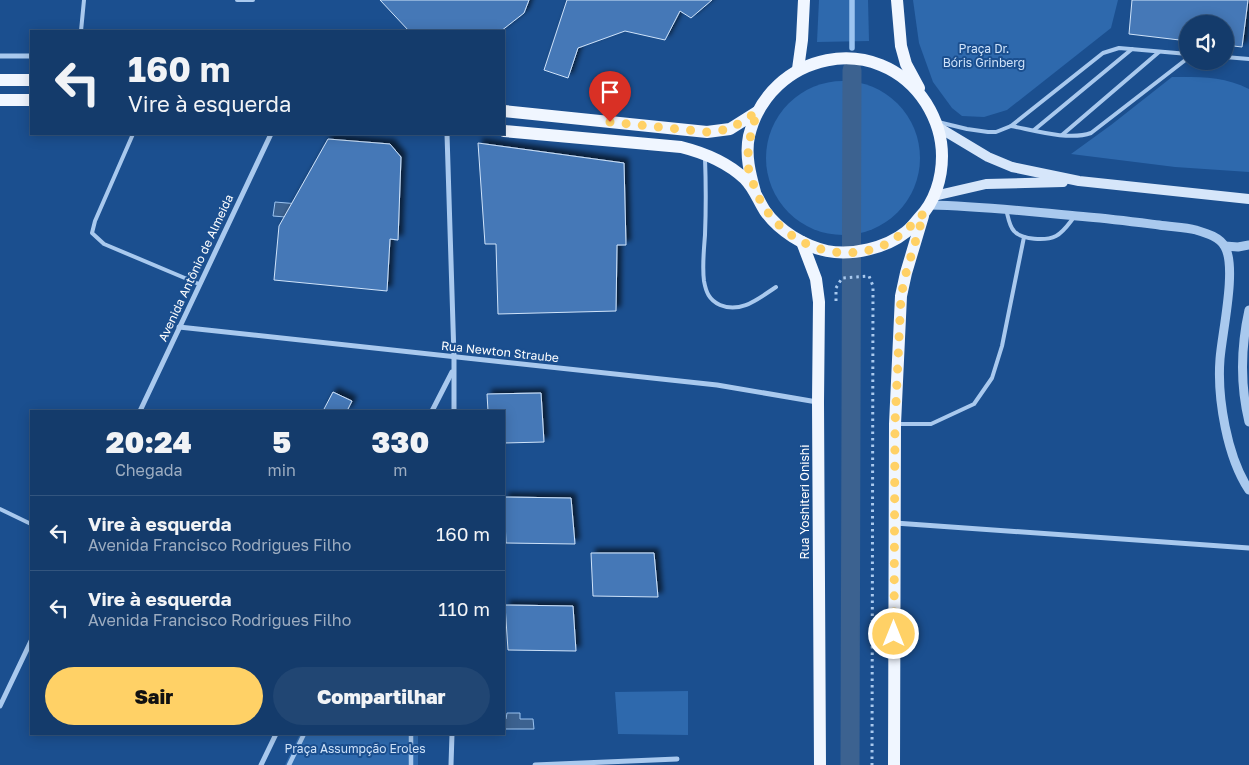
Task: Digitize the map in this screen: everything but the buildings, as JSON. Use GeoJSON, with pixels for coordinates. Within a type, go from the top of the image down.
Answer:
{"type":"FeatureCollection","features":[{"type":"Feature","properties":{"kind":"main road"},"geometry":{"type":"LineString","coordinates":[[798,69],[804,0]]}},
{"type":"Feature","properties":{"kind":"main road"},"geometry":{"type":"LineString","coordinates":[[894,765],[895,424],[901,296],[906,273],[942,170],[942,143],[935,120],[906,64],[897,0]]}},
{"type":"Feature","properties":{"kind":"main road"},"geometry":{"type":"LineString","coordinates":[[755,192],[748,166],[749,138],[757,112],[773,89],[798,69],[829,59],[861,59],[892,70],[917,89],[935,120],[988,158],[1012,167],[1079,181],[1249,199]]}},
{"type":"Feature","properties":{"kind":"main road"},"geometry":{"type":"LineString","coordinates":[[0,80],[30,80]]}},
{"type":"Feature","properties":{"kind":"main road"},"geometry":{"type":"LineString","coordinates":[[0,100],[30,100]]}},
{"type":"Feature","properties":{"kind":"main road"},"geometry":{"type":"LineString","coordinates":[[505,110],[707,132],[730,129],[757,112]]}},
{"type":"Feature","properties":{"kind":"main road"},"geometry":{"type":"LineString","coordinates":[[505,131],[681,147],[705,153],[730,168],[745,180],[755,192],[765,211],[779,227],[802,242],[828,251],[851,252],[881,246],[905,233],[929,205],[986,184],[1079,181]]}},
{"type":"Feature","properties":{"kind":"main road","name":"Rua Yoshiteri Onishi"},"geometry":{"type":"LineString","coordinates":[[802,242],[816,279],[819,302],[820,765]]}},
{"type":"Feature","properties":{"kind":"street"},"geometry":{"type":"LineString","coordinates":[[0,56],[30,56]]}},
{"type":"Feature","properties":{"kind":"street","name":"Avenida Antônio de Almeida"},"geometry":{"type":"LineString","coordinates":[[140,410],[270,135]]}},
{"type":"Feature","properties":{"kind":"street"},"geometry":{"type":"LineString","coordinates":[[448,135],[454,410]]}},
{"type":"Feature","properties":{"kind":"street"},"geometry":{"type":"LineString","coordinates":[[929,205],[964,205],[1194,230],[1216,238],[1225,246],[1229,258],[1229,276],[1220,360],[1220,390],[1230,448],[1243,482],[1249,490]]}},
{"type":"Feature","properties":{"kind":"street"},"geometry":{"type":"LineString","coordinates":[[1225,246],[1238,247],[1249,245]]}},
{"type":"Feature","properties":{"kind":"street"},"geometry":{"type":"LineString","coordinates":[[1249,310],[1242,377],[1243,398],[1249,422]]}},
{"type":"Feature","properties":{"kind":"street","name":"Rua Newton Straube"},"geometry":{"type":"LineString","coordinates":[[179,327],[716,385],[818,402]]}},
{"type":"Feature","properties":{"kind":"street"},"geometry":{"type":"LineString","coordinates":[[433,410],[454,369]]}},
{"type":"Feature","properties":{"kind":"street"},"geometry":{"type":"LineString","coordinates":[[894,523],[1249,548]]}},
{"type":"Feature","properties":{"kind":"street"},"geometry":{"type":"LineString","coordinates":[[0,706],[30,643]]}},
{"type":"Feature","properties":{"kind":"street"},"geometry":{"type":"LineString","coordinates":[[261,765],[276,735]]}},
{"type":"Feature","properties":{"kind":"street"},"geometry":{"type":"LineString","coordinates":[[289,765],[304,735]]}},
{"type":"Feature","properties":{"kind":"street"},"geometry":{"type":"LineString","coordinates":[[411,735],[411,765]]}},
{"type":"Feature","properties":{"kind":"street"},"geometry":{"type":"LineString","coordinates":[[451,765],[452,735]]}},
{"type":"Feature","properties":{"kind":"street"},"geometry":{"type":"LineString","coordinates":[[535,765],[619,763],[677,759]]}},
{"type":"Feature","properties":{"kind":"lane"},"geometry":{"type":"LineString","coordinates":[[81,30],[84,0]]}},
{"type":"Feature","properties":{"kind":"lane"},"geometry":{"type":"LineString","coordinates":[[237,0],[253,0]]}},
{"type":"Feature","properties":{"kind":"lane"},"geometry":{"type":"LineString","coordinates":[[935,120],[967,129],[996,132],[1011,126],[1103,53],[1119,48],[1179,53]]}},
{"type":"Feature","properties":{"kind":"lane"},"geometry":{"type":"LineString","coordinates":[[1034,130],[1132,49]]}},
{"type":"Feature","properties":{"kind":"lane"},"geometry":{"type":"LineString","coordinates":[[1062,135],[1159,52]]}},
{"type":"Feature","properties":{"kind":"lane"},"geometry":{"type":"LineString","coordinates":[[1234,58],[1249,59]]}},
{"type":"Feature","properties":{"kind":"lane"},"geometry":{"type":"LineString","coordinates":[[1011,126],[1062,135],[1083,136],[1090,133],[1179,65]]}},
{"type":"Feature","properties":{"kind":"lane"},"geometry":{"type":"LineString","coordinates":[[132,135],[95,221],[92,233],[104,244],[199,284]]}},
{"type":"Feature","properties":{"kind":"lane"},"geometry":{"type":"LineString","coordinates":[[705,153],[704,278],[707,294],[714,302],[728,308],[742,306],[754,301],[776,287]]}},
{"type":"Feature","properties":{"kind":"lane"},"geometry":{"type":"LineString","coordinates":[[1006,209],[1010,224],[1015,232],[1024,237],[1040,239],[1055,236],[1075,216]]}},
{"type":"Feature","properties":{"kind":"lane"},"geometry":{"type":"LineString","coordinates":[[895,424],[931,424],[974,404],[992,378],[1002,346],[1024,237]]}},
{"type":"Feature","properties":{"kind":"lane"},"geometry":{"type":"LineString","coordinates":[[0,509],[30,524]]}},
{"type":"Feature","properties":{"kind":"path"},"geometry":{"type":"LineString","coordinates":[[836,308],[836,288],[842,278],[869,276],[873,286],[872,765]]}},
{"type":"Feature","properties":{"kind":"green space"},"geometry":{"type":"Polygon","coordinates":[[[819,0],[868,0],[869,41],[817,42],[819,0]]]}},
{"type":"Feature","properties":{"kind":"green space","name":"Praça Dr. Bóris Grinberg"},"geometry":{"type":"Polygon","coordinates":[[[913,0],[1118,0],[1111,28],[1007,110],[984,117],[962,116],[952,108],[933,82],[919,43],[913,0]]]}},
{"type":"Feature","properties":{"kind":"green space"},"geometry":{"type":"Polygon","coordinates":[[[1172,77],[1221,79],[1249,89],[1249,172],[1175,167],[1071,154],[1111,125],[1172,77]]]}},
{"type":"Feature","properties":{"kind":"green space"},"geometry":{"type":"Polygon","coordinates":[[[843,81],[872,87],[886,94],[897,104],[907,115],[914,129],[920,158],[914,187],[907,201],[897,212],[886,222],[872,229],[843,235],[814,229],[800,222],[789,212],[779,201],[772,187],[766,158],[772,129],[779,115],[789,104],[800,94],[814,87],[843,81]]]}},
{"type":"Feature","properties":{"kind":"green space"},"geometry":{"type":"Polygon","coordinates":[[[688,691],[688,735],[618,734],[615,692],[688,691]]]}},
{"type":"Feature","properties":{"kind":"green space","name":"Praça Assumpção Eroles"},"geometry":{"type":"Polygon","coordinates":[[[300,735],[418,735],[418,765],[285,765],[300,735]]]}},
{"type":"Feature","properties":{"kind":"shaded area"},"geometry":{"type":"Polygon","coordinates":[[[275,202],[299,204],[298,218],[273,216],[275,202]]]}},
{"type":"Feature","properties":{"kind":"shaded area"},"geometry":{"type":"Polygon","coordinates":[[[507,713],[520,713],[520,719],[533,719],[534,729],[505,729],[507,713]]]}},
{"type":"Feature","properties":{"kind":"waterway"},"geometry":{"type":"LineString","coordinates":[[852,0],[852,48]]}},
{"type":"Feature","properties":{"kind":"waterway"},"geometry":{"type":"LineString","coordinates":[[850,765],[852,70]]}},
{"type":"Feature","properties":{"kind":"route"},"geometry":{"type":"LineString","coordinates":[[610,122],[707,132],[730,129],[757,112],[749,138],[748,166],[755,192],[765,211],[779,227],[802,242],[828,251],[851,252],[881,246],[905,233],[924,213],[913,247],[901,296],[895,424],[894,634]]}}]}
